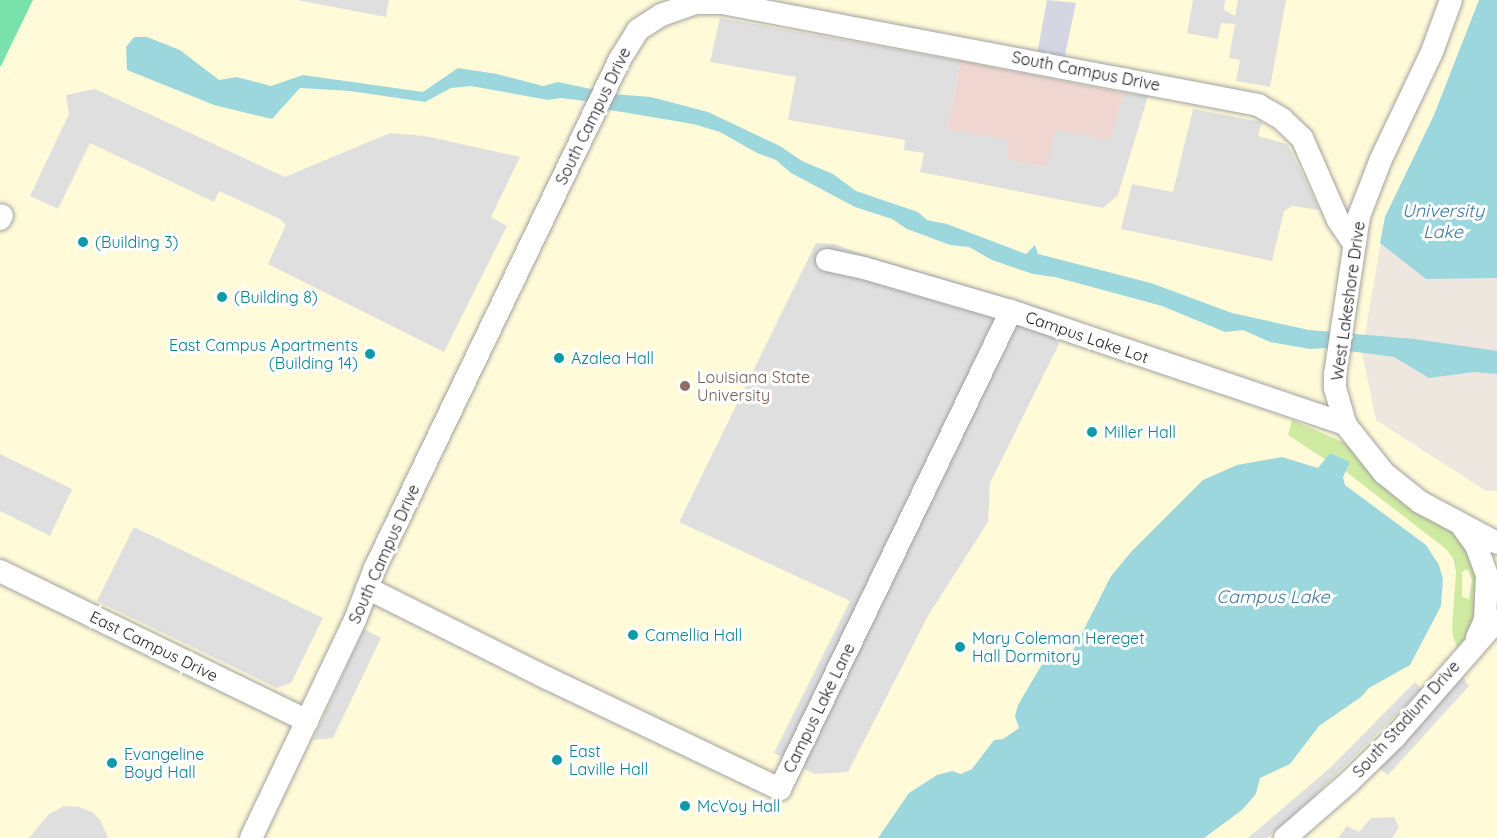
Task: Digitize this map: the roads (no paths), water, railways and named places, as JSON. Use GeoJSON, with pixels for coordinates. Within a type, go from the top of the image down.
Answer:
{"type":"FeatureCollection","features":[{"type":"Feature","properties":{"kind":"street","name":"West Lakeshore Drive"},"geometry":{"type":"LineString","coordinates":[[1451,0],[1432,52],[1369,187],[1354,244],[1335,374],[1335,388],[1345,424],[1374,462],[1420,502],[1497,543]]}},
{"type":"Feature","properties":{"kind":"street","name":"South Campus Drive"},"geometry":{"type":"LineString","coordinates":[[251,838],[307,721],[375,568],[620,59],[638,30],[661,15],[696,3],[722,3],[1258,105],[1282,119],[1302,138],[1338,220],[1354,244]]}},
{"type":"Feature","properties":{"kind":"street","name":"Campus Lake Lot"},"geometry":{"type":"LineString","coordinates":[[827,260],[864,268],[1011,311],[1345,424]]}},
{"type":"Feature","properties":{"kind":"street","name":"Campus Lake Lane"},"geometry":{"type":"LineString","coordinates":[[367,588],[547,678],[780,789],[1011,311]]}},
{"type":"Feature","properties":{"kind":"street"},"geometry":{"type":"LineString","coordinates":[[1460,522],[1497,527]]}},
{"type":"Feature","properties":{"kind":"street"},"geometry":{"type":"LineString","coordinates":[[1460,522],[1476,545],[1487,576],[1485,620],[1476,642]]}},
{"type":"Feature","properties":{"kind":"street","name":"East Campus Drive"},"geometry":{"type":"LineString","coordinates":[[0,571],[307,721]]}},
{"type":"Feature","properties":{"kind":"street","name":"South Stadium Drive"},"geometry":{"type":"LineString","coordinates":[[1285,838],[1348,783],[1395,737],[1497,620]]}},
{"type":"Feature","properties":{"kind":"water","name":"University Lake"},"geometry":{"type":"Polygon","coordinates":[[[1479,0],[1497,0],[1497,278],[1426,279],[1380,243],[1385,217],[1434,115],[1479,0]]]}},
{"type":"Feature","properties":{"kind":"water"},"geometry":{"type":"Polygon","coordinates":[[[134,37],[147,37],[180,50],[219,80],[237,77],[271,86],[303,75],[423,92],[458,68],[497,74],[543,86],[558,82],[614,94],[651,97],[708,112],[780,146],[802,161],[833,174],[856,191],[918,212],[927,220],[947,224],[1026,254],[1035,245],[1038,254],[1151,283],[1232,313],[1309,330],[1415,339],[1497,351],[1497,374],[1474,372],[1429,378],[1394,357],[1326,348],[1310,349],[1270,342],[1243,330],[1225,332],[1162,306],[1055,277],[1033,274],[992,260],[969,247],[950,245],[907,229],[892,219],[855,207],[791,173],[776,160],[757,153],[720,132],[693,124],[610,110],[585,101],[561,98],[548,100],[471,86],[451,88],[425,102],[350,91],[300,88],[272,119],[214,105],[127,70],[126,47],[134,37]]]}},
{"type":"Feature","properties":{"kind":"water","name":"Campus Lake"},"geometry":{"type":"Polygon","coordinates":[[[1330,453],[1350,462],[1343,477],[1345,485],[1426,545],[1439,565],[1443,579],[1441,606],[1410,665],[1369,688],[1361,697],[1319,726],[1290,764],[1260,778],[1256,794],[1242,810],[1204,838],[878,838],[909,793],[937,775],[952,771],[961,774],[972,769],[994,740],[1003,739],[1019,728],[1015,716],[1018,705],[1041,666],[1052,657],[1074,649],[1111,576],[1131,552],[1203,480],[1237,465],[1282,457],[1318,468],[1330,453]]]}},
{"type":"Feature","properties":{"kind":"place","name":"(Building 3)"},"geometry":{"type":"Point","coordinates":[83,242]}},
{"type":"Feature","properties":{"kind":"place","name":"(Building 8)"},"geometry":{"type":"Point","coordinates":[222,297]}},
{"type":"Feature","properties":{"kind":"place","name":"East Campus Apartments (Building 14)"},"geometry":{"type":"Point","coordinates":[370,354]}},
{"type":"Feature","properties":{"kind":"place","name":"Azalea Hall"},"geometry":{"type":"Point","coordinates":[559,358]}},
{"type":"Feature","properties":{"kind":"place","name":"Louisiana State University"},"geometry":{"type":"Point","coordinates":[685,386]}},
{"type":"Feature","properties":{"kind":"place","name":"Miller Hall"},"geometry":{"type":"Point","coordinates":[1092,432]}},
{"type":"Feature","properties":{"kind":"place","name":"Camellia Hall"},"geometry":{"type":"Point","coordinates":[633,635]}},
{"type":"Feature","properties":{"kind":"place","name":"Mary Coleman Hereget Hall Dormitory"},"geometry":{"type":"Point","coordinates":[960,647]}},
{"type":"Feature","properties":{"kind":"place","name":"East Laville Hall"},"geometry":{"type":"Point","coordinates":[557,760]}},
{"type":"Feature","properties":{"kind":"place","name":"Evangeline Boyd Hall"},"geometry":{"type":"Point","coordinates":[112,763]}},
{"type":"Feature","properties":{"kind":"place","name":"McVoy Hall"},"geometry":{"type":"Point","coordinates":[685,806]}}]}
